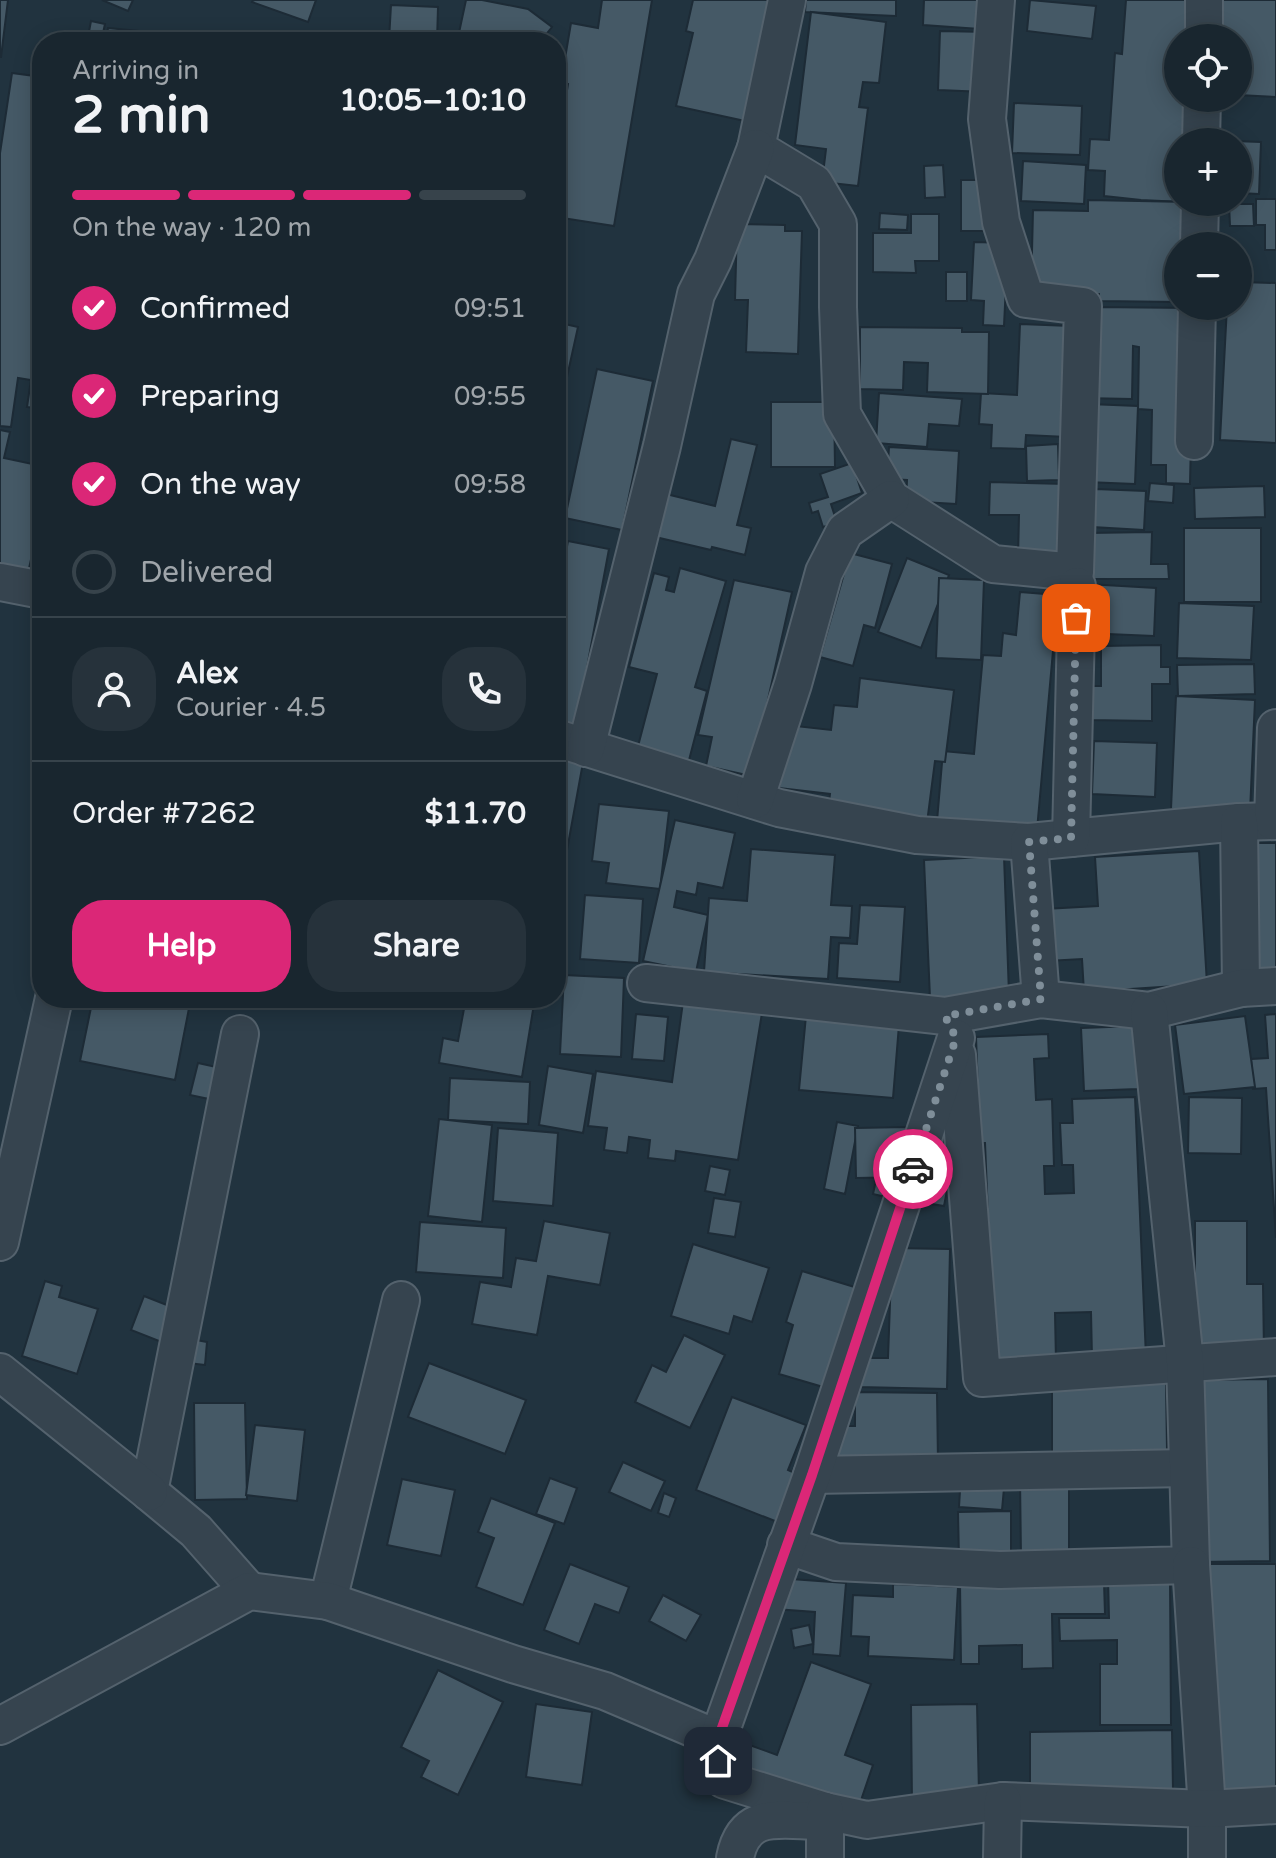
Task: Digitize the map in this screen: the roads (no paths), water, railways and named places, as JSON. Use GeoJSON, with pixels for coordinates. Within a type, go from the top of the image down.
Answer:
{"type":"FeatureCollection","features":[{"type":"Feature","properties":{"kind":"street"},"geometry":{"type":"LineString","coordinates":[[787,0],[756,148],[713,260],[696,294],[662,446],[571,743],[779,808],[917,835],[1029,842],[1263,821]]}},
{"type":"Feature","properties":{"kind":"street"},"geometry":{"type":"LineString","coordinates":[[756,148],[814,183],[838,224],[842,414],[891,499],[993,564],[1075,572],[1083,306],[1026,299],[1001,222],[987,119],[996,0]]}},
{"type":"Feature","properties":{"kind":"street"},"geometry":{"type":"LineString","coordinates":[[1204,0],[1204,24]]}},
{"type":"Feature","properties":{"kind":"street"},"geometry":{"type":"LineString","coordinates":[[1194,441],[1197,320]]}},
{"type":"Feature","properties":{"kind":"street"},"geometry":{"type":"LineString","coordinates":[[755,800],[793,684],[824,572],[845,531],[891,499]]}},
{"type":"Feature","properties":{"kind":"street"},"geometry":{"type":"LineString","coordinates":[[0,582],[32,588]]}},
{"type":"Feature","properties":{"kind":"street"},"geometry":{"type":"LineString","coordinates":[[1071,838],[1077,586]]}},
{"type":"Feature","properties":{"kind":"street"},"geometry":{"type":"LineString","coordinates":[[646,983],[951,1027],[1041,999],[1149,1011],[1258,987],[1263,821],[1276,728]]}},
{"type":"Feature","properties":{"kind":"street"},"geometry":{"type":"LineString","coordinates":[[1029,842],[1041,999]]}},
{"type":"Feature","properties":{"kind":"street"},"geometry":{"type":"LineString","coordinates":[[0,1242],[52,1008]]}},
{"type":"Feature","properties":{"kind":"street"},"geometry":{"type":"LineString","coordinates":[[1149,1011],[1185,1362],[1191,1565],[1207,1809],[1207,1858]]}},
{"type":"Feature","properties":{"kind":"street"},"geometry":{"type":"LineString","coordinates":[[951,1027],[982,1378],[1276,1357]]}},
{"type":"Feature","properties":{"kind":"street"},"geometry":{"type":"LineString","coordinates":[[825,1816],[725,1780],[718,1761],[718,1739],[812,1475],[951,1027]]}},
{"type":"Feature","properties":{"kind":"street"},"geometry":{"type":"LineString","coordinates":[[149,1492],[240,1034]]}},
{"type":"Feature","properties":{"kind":"street"},"geometry":{"type":"LineString","coordinates":[[328,1601],[401,1300]]}},
{"type":"Feature","properties":{"kind":"street"},"geometry":{"type":"LineString","coordinates":[[0,1372],[196,1531],[249,1591]]}},
{"type":"Feature","properties":{"kind":"street"},"geometry":{"type":"LineString","coordinates":[[812,1475],[1187,1468]]}},
{"type":"Feature","properties":{"kind":"street"},"geometry":{"type":"LineString","coordinates":[[786,1545],[836,1562],[851,1563],[1000,1570],[1191,1565]]}},
{"type":"Feature","properties":{"kind":"street"},"geometry":{"type":"LineString","coordinates":[[0,1726],[249,1591],[328,1601],[513,1664],[605,1691],[718,1739]]}},
{"type":"Feature","properties":{"kind":"street"},"geometry":{"type":"LineString","coordinates":[[1002,1858],[1003,1801]]}},
{"type":"Feature","properties":{"kind":"street"},"geometry":{"type":"LineString","coordinates":[[735,1858],[738,1845],[751,1826],[767,1820],[825,1816],[867,1820],[1003,1801],[1207,1809],[1276,1805]]}},
{"type":"Feature","properties":{"kind":"street"},"geometry":{"type":"LineString","coordinates":[[825,1816],[825,1858]]}}]}
